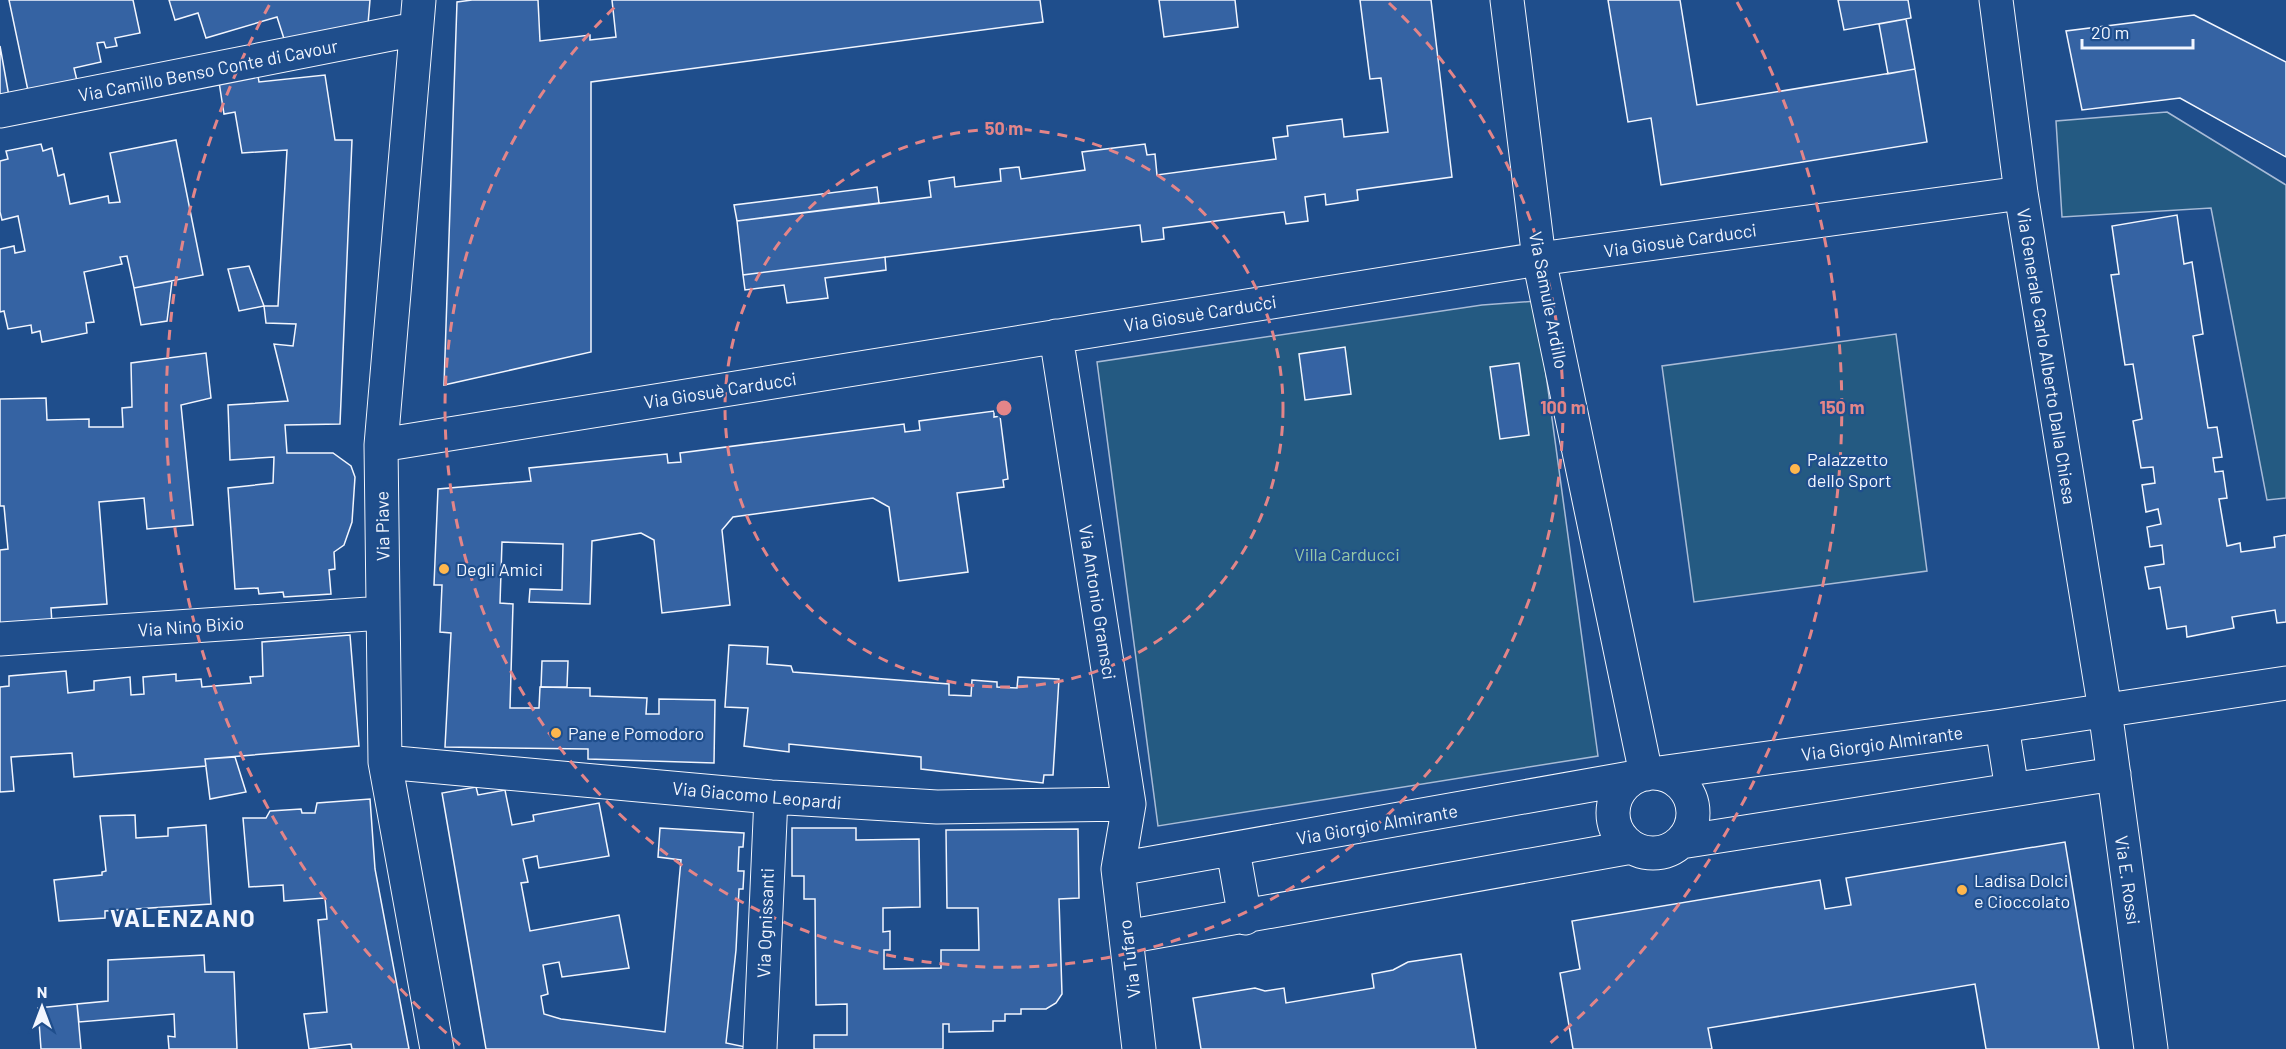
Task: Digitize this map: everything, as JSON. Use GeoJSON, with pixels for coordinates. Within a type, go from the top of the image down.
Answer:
{"type":"FeatureCollection","features":[{"type":"Feature","properties":{"kind":"street","name":"Via Samule Ardillo"},"geometry":{"type":"LineString","coordinates":[[1507,0],[1539,259],[1647,775]]}},
{"type":"Feature","properties":{"kind":"street","name":"Via Generale Carlo Alberto Dalla Chiesa"},"geometry":{"type":"LineString","coordinates":[[1996,0],[2021,193],[2105,710]]}},
{"type":"Feature","properties":{"kind":"street","name":"Via Camillo Benso Conte di Cavour"},"geometry":{"type":"LineString","coordinates":[[0,111],[417,15]]}},
{"type":"Feature","properties":{"kind":"street","name":"Via Piave"},"geometry":{"type":"LineString","coordinates":[[417,15],[381,445],[385,762],[437,1049]]}},
{"type":"Feature","properties":{"kind":"street","name":"Via Giosuè Carducci"},"geometry":{"type":"LineString","coordinates":[[381,445],[1539,259],[2021,193]]}},
{"type":"Feature","properties":{"kind":"street","name":"Via Antonio Gramsci"},"geometry":{"type":"LineString","coordinates":[[1056,336],[1129,804],[1118,869]]}},
{"type":"Feature","properties":{"kind":"street","name":"Via Nino Bixio"},"geometry":{"type":"LineString","coordinates":[[0,639],[383,613]]}},
{"type":"Feature","properties":{"kind":"street","name":"Via Giorgio Almirante"},"geometry":{"type":"LineString","coordinates":[[1118,869],[1647,775],[2002,726],[2286,683]]}},
{"type":"Feature","properties":{"kind":"street","name":"Via E. Rossi"},"geometry":{"type":"LineString","coordinates":[[2105,710],[2151,1049]]}},
{"type":"Feature","properties":{"kind":"street"},"geometry":{"type":"LineString","coordinates":[[2002,726],[2012,790]]}},
{"type":"Feature","properties":{"kind":"street","name":"Via Giacomo Leopardi"},"geometry":{"type":"LineString","coordinates":[[385,762],[771,797],[937,807],[1129,804]]}},
{"type":"Feature","properties":{"kind":"street"},"geometry":{"type":"LineString","coordinates":[[1681,842],[2114,774]]}},
{"type":"Feature","properties":{"kind":"street"},"geometry":{"type":"LineString","coordinates":[[1647,775],[1671,777],[1689,795],[1693,819],[1689,831],[1681,842],[1671,849],[1659,852],[1645,852],[1632,847],[1615,826],[1613,812],[1616,799],[1623,787],[1647,775]]}},
{"type":"Feature","properties":{"kind":"street","name":"Via Ognissanti"},"geometry":{"type":"LineString","coordinates":[[760,1049],[771,797]]}},
{"type":"Feature","properties":{"kind":"street"},"geometry":{"type":"LineString","coordinates":[[1126,937],[1245,918],[1632,847]]}},
{"type":"Feature","properties":{"kind":"street"},"geometry":{"type":"LineString","coordinates":[[1233,850],[1245,918]]}},
{"type":"Feature","properties":{"kind":"street","name":"Via Tufaro"},"geometry":{"type":"LineString","coordinates":[[1118,869],[1139,1049]]}},
{"type":"Feature","properties":{"kind":"green space"},"geometry":{"type":"Polygon","coordinates":[[[2167,112],[2286,185],[2286,498],[2267,500],[2211,208],[2062,217],[2056,121],[2167,112]]]}},
{"type":"Feature","properties":{"kind":"green space","name":"Villa Carducci"},"geometry":{"type":"Polygon","coordinates":[[[1536,301],[1598,756],[1158,826],[1097,362],[1482,305],[1536,301]]]}},
{"type":"Feature","properties":{"kind":"green space","name":"Palazzetto dello Sport"},"geometry":{"type":"Polygon","coordinates":[[[1896,334],[1927,571],[1694,602],[1662,366],[1896,334]]]}},
{"type":"Feature","properties":{"kind":"building"},"geometry":{"type":"Polygon","coordinates":[[[9,0],[133,0],[140,33],[115,38],[117,46],[106,48],[104,42],[97,43],[101,62],[74,68],[79,89],[30,100],[9,0]]]}},
{"type":"Feature","properties":{"kind":"building"},"geometry":{"type":"Polygon","coordinates":[[[169,0],[370,0],[368,24],[287,48],[277,17],[206,38],[198,13],[175,20],[169,0]]]}},
{"type":"Feature","properties":{"kind":"building"},"geometry":{"type":"Polygon","coordinates":[[[538,0],[540,41],[590,35],[590,40],[616,37],[612,0],[1040,0],[1043,22],[591,82],[591,352],[444,385],[457,2],[538,0]]]}},
{"type":"Feature","properties":{"kind":"building"},"geometry":{"type":"Polygon","coordinates":[[[1159,0],[1235,0],[1238,27],[1164,37],[1159,0]]]}},
{"type":"Feature","properties":{"kind":"building"},"geometry":{"type":"Polygon","coordinates":[[[1360,0],[1431,0],[1452,177],[1357,190],[1358,200],[1326,205],[1325,194],[1305,197],[1308,221],[1286,224],[1284,212],[1163,228],[1164,239],[1142,242],[1140,225],[743,275],[737,221],[931,197],[929,181],[954,177],[955,187],[1001,181],[1000,169],[1019,167],[1021,179],[1085,170],[1082,152],[1145,144],[1147,155],[1155,154],[1157,175],[1276,159],[1273,138],[1288,136],[1287,126],[1342,119],[1344,137],[1388,132],[1381,78],[1370,79],[1360,0]]]}},
{"type":"Feature","properties":{"kind":"building"},"geometry":{"type":"Polygon","coordinates":[[[1608,0],[1680,0],[1697,105],[1915,69],[1927,142],[1661,185],[1651,118],[1628,122],[1608,0]]]}},
{"type":"Feature","properties":{"kind":"building"},"geometry":{"type":"Polygon","coordinates":[[[1838,0],[1908,0],[1911,18],[1844,30],[1838,0]]]}},
{"type":"Feature","properties":{"kind":"building"},"geometry":{"type":"Polygon","coordinates":[[[2194,15],[2286,62],[2286,157],[2180,98],[2082,110],[2066,31],[2194,15]]]}},
{"type":"Feature","properties":{"kind":"building"},"geometry":{"type":"Polygon","coordinates":[[[1906,19],[1915,69],[1888,74],[1879,24],[1906,19]]]}},
{"type":"Feature","properties":{"kind":"building"},"geometry":{"type":"Polygon","coordinates":[[[0,46],[10,102],[0,104],[0,46]]]}},
{"type":"Feature","properties":{"kind":"building"},"geometry":{"type":"Polygon","coordinates":[[[325,75],[335,140],[352,140],[340,424],[285,425],[287,453],[333,453],[351,466],[355,477],[352,522],[344,545],[334,552],[335,569],[329,570],[331,594],[284,597],[283,592],[259,594],[258,588],[235,589],[228,488],[273,483],[274,457],[230,460],[228,405],[288,401],[274,344],[293,346],[296,324],[266,323],[264,306],[278,306],[287,150],[242,153],[235,112],[224,114],[219,82],[258,76],[259,82],[325,75]]]}},
{"type":"Feature","properties":{"kind":"building"},"geometry":{"type":"Polygon","coordinates":[[[176,140],[203,275],[134,288],[127,256],[120,257],[122,264],[84,272],[94,322],[86,323],[87,333],[42,342],[40,331],[32,333],[31,325],[8,329],[4,311],[0,312],[0,249],[14,246],[15,253],[25,251],[18,216],[2,220],[0,212],[0,161],[8,159],[6,151],[41,144],[43,151],[52,148],[58,176],[64,174],[70,204],[108,196],[109,203],[120,202],[110,153],[176,140]]]}},
{"type":"Feature","properties":{"kind":"building"},"geometry":{"type":"Polygon","coordinates":[[[877,187],[879,203],[737,221],[734,205],[877,187]]]}},
{"type":"Feature","properties":{"kind":"building"},"geometry":{"type":"Polygon","coordinates":[[[2177,215],[2184,264],[2192,262],[2203,334],[2193,336],[2208,428],[2217,427],[2222,457],[2213,458],[2215,472],[2223,471],[2227,498],[2219,499],[2227,546],[2240,543],[2241,552],[2275,547],[2274,537],[2286,535],[2286,622],[2277,623],[2275,610],[2232,617],[2234,628],[2187,637],[2186,626],[2167,629],[2160,587],[2149,589],[2145,567],[2164,564],[2162,545],[2150,547],[2147,527],[2161,524],[2158,509],[2146,512],[2142,485],[2155,483],[2153,467],[2141,468],[2133,421],[2142,419],[2133,364],[2125,365],[2111,275],[2119,274],[2112,226],[2177,215]]]}},
{"type":"Feature","properties":{"kind":"building"},"geometry":{"type":"Polygon","coordinates":[[[885,257],[886,270],[825,278],[828,298],[787,303],[784,285],[745,290],[743,275],[885,257]]]}},
{"type":"Feature","properties":{"kind":"building"},"geometry":{"type":"Polygon","coordinates":[[[249,266],[264,306],[239,311],[228,269],[249,266]]]}},
{"type":"Feature","properties":{"kind":"building"},"geometry":{"type":"Polygon","coordinates":[[[172,281],[167,321],[141,325],[134,288],[172,281]]]}},
{"type":"Feature","properties":{"kind":"building"},"geometry":{"type":"Polygon","coordinates":[[[1345,347],[1351,394],[1305,400],[1299,354],[1345,347]]]}},
{"type":"Feature","properties":{"kind":"building"},"geometry":{"type":"Polygon","coordinates":[[[206,353],[211,398],[181,405],[193,525],[147,529],[144,498],[99,502],[107,604],[51,608],[52,624],[0,628],[0,550],[8,549],[4,506],[0,506],[0,399],[46,398],[47,420],[89,419],[89,427],[123,427],[122,408],[132,407],[131,363],[206,353]]]}},
{"type":"Feature","properties":{"kind":"building"},"geometry":{"type":"Polygon","coordinates":[[[1519,363],[1529,435],[1500,439],[1490,367],[1519,363]]]}},
{"type":"Feature","properties":{"kind":"building"},"geometry":{"type":"Polygon","coordinates":[[[994,411],[994,417],[1000,416],[1008,479],[1003,480],[1004,487],[957,493],[968,572],[899,581],[889,507],[873,498],[733,517],[722,530],[730,605],[662,613],[654,540],[641,533],[592,541],[590,604],[529,602],[530,589],[562,590],[563,544],[502,542],[500,603],[513,604],[510,708],[539,708],[540,687],[590,688],[590,696],[647,698],[646,714],[659,714],[659,699],[715,700],[714,763],[588,759],[588,749],[445,747],[451,633],[440,632],[442,585],[434,585],[438,489],[531,481],[529,468],[667,454],[668,463],[681,462],[680,453],[904,424],[905,432],[920,430],[919,421],[994,411]]]}},
{"type":"Feature","properties":{"kind":"building"},"geometry":{"type":"Polygon","coordinates":[[[350,635],[359,746],[205,759],[206,766],[74,777],[72,753],[11,757],[14,791],[0,792],[0,687],[9,686],[9,676],[66,671],[68,693],[94,690],[94,681],[130,677],[131,695],[144,694],[143,677],[176,674],[176,681],[201,679],[202,687],[251,683],[250,677],[263,676],[262,642],[350,635]]]}},
{"type":"Feature","properties":{"kind":"building"},"geometry":{"type":"Polygon","coordinates":[[[729,645],[768,647],[767,664],[791,666],[793,672],[949,684],[949,695],[971,696],[972,680],[997,682],[997,687],[1017,688],[1018,677],[1059,679],[1053,775],[1044,775],[1043,783],[921,769],[921,757],[789,744],[789,752],[744,746],[748,708],[725,707],[729,645]]]}},
{"type":"Feature","properties":{"kind":"building"},"geometry":{"type":"Polygon","coordinates":[[[542,661],[568,661],[567,687],[541,687],[542,661]]]}},
{"type":"Feature","properties":{"kind":"building"},"geometry":{"type":"Polygon","coordinates":[[[235,757],[246,792],[210,799],[205,759],[235,757]]]}},
{"type":"Feature","properties":{"kind":"building"},"geometry":{"type":"Polygon","coordinates":[[[476,787],[478,795],[505,790],[512,825],[534,821],[533,815],[599,803],[609,856],[539,868],[537,856],[523,859],[528,882],[521,883],[530,931],[619,915],[629,968],[562,977],[559,962],[543,965],[548,994],[541,996],[544,1014],[561,1019],[665,1032],[681,860],[658,857],[660,828],[744,833],[743,847],[739,847],[738,871],[744,871],[743,889],[739,889],[736,950],[726,1043],[755,1049],[486,1049],[442,793],[476,787]]]}},
{"type":"Feature","properties":{"kind":"building"},"geometry":{"type":"Polygon","coordinates":[[[370,799],[375,869],[409,1049],[352,1049],[351,1044],[309,1049],[304,1014],[327,1012],[318,920],[327,919],[325,898],[284,901],[283,885],[249,887],[243,818],[266,818],[270,811],[301,809],[302,813],[315,813],[317,803],[370,799]]]}},
{"type":"Feature","properties":{"kind":"building"},"geometry":{"type":"Polygon","coordinates":[[[135,815],[136,838],[168,836],[168,828],[206,825],[211,904],[105,911],[105,918],[59,921],[54,880],[102,875],[102,872],[106,871],[100,816],[135,815]]]}},
{"type":"Feature","properties":{"kind":"building"},"geometry":{"type":"Polygon","coordinates":[[[792,828],[856,828],[856,840],[919,839],[920,907],[883,908],[883,932],[890,931],[890,950],[884,950],[884,969],[941,968],[941,950],[979,950],[978,908],[947,908],[946,830],[1078,829],[1079,898],[1059,899],[1062,994],[1056,1003],[1046,1009],[1021,1009],[1021,1014],[1005,1014],[1005,1021],[993,1021],[993,1031],[949,1032],[949,1024],[943,1024],[943,1049],[814,1049],[814,1035],[847,1035],[847,1004],[816,1005],[815,899],[804,899],[804,876],[792,876],[792,828]]]}},
{"type":"Feature","properties":{"kind":"building"},"geometry":{"type":"Polygon","coordinates":[[[2065,842],[2099,1049],[1986,1049],[1975,984],[1708,1028],[1712,1049],[1573,1049],[1560,973],[1580,969],[1572,921],[1820,880],[1825,909],[1851,905],[1846,878],[2065,842]]]}},
{"type":"Feature","properties":{"kind":"building"},"geometry":{"type":"Polygon","coordinates":[[[1461,954],[1476,1049],[1201,1049],[1193,998],[1255,988],[1265,991],[1284,988],[1286,1003],[1374,988],[1372,974],[1393,970],[1408,962],[1461,954]]]}},
{"type":"Feature","properties":{"kind":"building"},"geometry":{"type":"Polygon","coordinates":[[[204,955],[205,972],[234,972],[237,1049],[169,1049],[168,1036],[175,1037],[174,1014],[79,1022],[77,1004],[108,1001],[108,960],[204,955]]]}},
{"type":"Feature","properties":{"kind":"building"},"geometry":{"type":"Polygon","coordinates":[[[77,1004],[81,1049],[41,1049],[38,1008],[77,1004]]]}},
{"type":"Feature","properties":{"kind":"place","name":"Palazzetto dello Sport"},"geometry":{"type":"Point","coordinates":[1795,469]}},
{"type":"Feature","properties":{"kind":"place","name":"Degli Amici"},"geometry":{"type":"Point","coordinates":[444,569]}},
{"type":"Feature","properties":{"kind":"place","name":"Pane e Pomodoro"},"geometry":{"type":"Point","coordinates":[556,733]}},
{"type":"Feature","properties":{"kind":"place","name":"Ladisa Dolci e Cioccolato"},"geometry":{"type":"Point","coordinates":[1962,890]}},
{"type":"Feature","properties":{"kind":"district","name":"VALENZANO"},"geometry":{"type":"Point","coordinates":[183,917]}}]}
